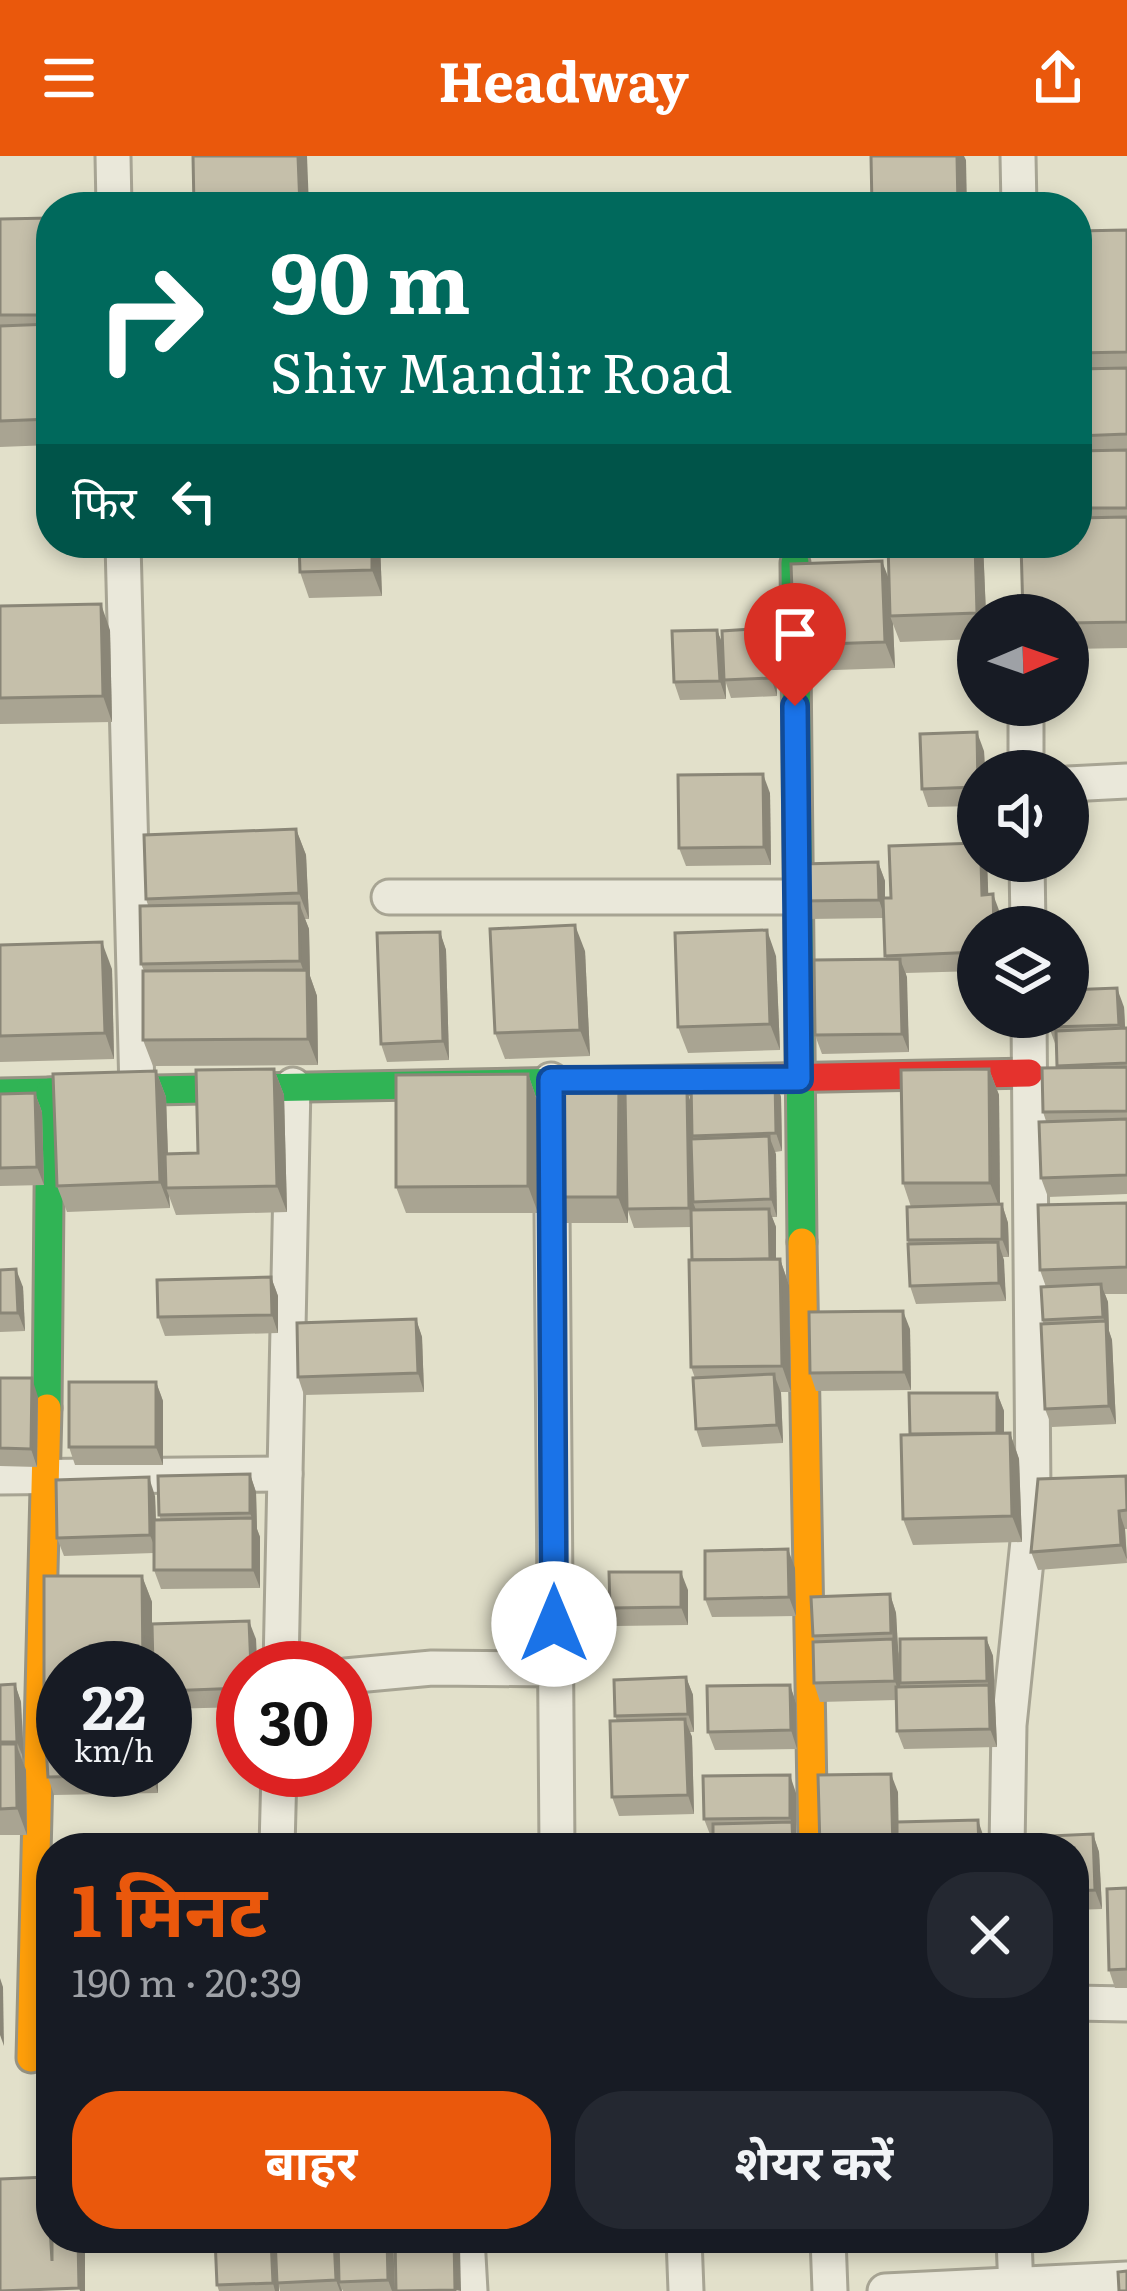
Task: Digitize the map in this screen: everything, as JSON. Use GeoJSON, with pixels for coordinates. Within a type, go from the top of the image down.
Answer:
{"type":"FeatureCollection","features":[{"type":"Feature","properties":{"kind":"street"},"geometry":{"type":"LineString","coordinates":[[112,156],[113,192]]}},
{"type":"Feature","properties":{"kind":"street"},"geometry":{"type":"LineString","coordinates":[[1018,156],[1019,192]]}},
{"type":"Feature","properties":{"kind":"street"},"geometry":{"type":"LineString","coordinates":[[122,558],[136,1091]]}},
{"type":"Feature","properties":{"kind":"street"},"geometry":{"type":"LineString","coordinates":[[795,563],[796,897],[813,1833]]}},
{"type":"Feature","properties":{"kind":"street"},"geometry":{"type":"LineString","coordinates":[[1089,783],[1127,782]]}},
{"type":"Feature","properties":{"kind":"street"},"geometry":{"type":"LineString","coordinates":[[389,897],[796,897]]}},
{"type":"Feature","properties":{"kind":"street"},"geometry":{"type":"LineString","coordinates":[[1007,1833],[1010,1707],[1045,1492],[1029,1038]]}},
{"type":"Feature","properties":{"kind":"street"},"geometry":{"type":"LineString","coordinates":[[0,1093],[1029,1073]]}},
{"type":"Feature","properties":{"kind":"street"},"geometry":{"type":"LineString","coordinates":[[551,1080],[557,1833]]}},
{"type":"Feature","properties":{"kind":"street"},"geometry":{"type":"LineString","coordinates":[[281,1641],[293,1085]]}},
{"type":"Feature","properties":{"kind":"street"},"geometry":{"type":"LineString","coordinates":[[27,2059],[17,1925],[46,1476],[50,1092]]}},
{"type":"Feature","properties":{"kind":"street"},"geometry":{"type":"LineString","coordinates":[[0,1477],[284,1474]]}},
{"type":"Feature","properties":{"kind":"street"},"geometry":{"type":"LineString","coordinates":[[372,1674],[432,1668],[554,1669]]}},
{"type":"Feature","properties":{"kind":"street"},"geometry":{"type":"LineString","coordinates":[[277,1833],[278,1797]]}},
{"type":"Feature","properties":{"kind":"street"},"geometry":{"type":"LineString","coordinates":[[1089,2003],[1127,2004]]}},
{"type":"Feature","properties":{"kind":"street"},"geometry":{"type":"LineString","coordinates":[[468,2253],[470,2291]]}},
{"type":"Feature","properties":{"kind":"street"},"geometry":{"type":"LineString","coordinates":[[685,2253],[686,2291]]}},
{"type":"Feature","properties":{"kind":"street"},"geometry":{"type":"LineString","coordinates":[[829,2253],[830,2291]]}},
{"type":"Feature","properties":{"kind":"street"},"geometry":{"type":"LineString","coordinates":[[1015,2253],[1016,2287]]}},
{"type":"Feature","properties":{"kind":"street"},"geometry":{"type":"LineString","coordinates":[[885,2291],[1127,2279]]}},
{"type":"Feature","properties":{"kind":"building"},"geometry":{"type":"Polygon","coordinates":[[[193,156],[298,156],[299,192],[194,192],[193,156]]]}},
{"type":"Feature","properties":{"kind":"building"},"geometry":{"type":"Polygon","coordinates":[[[871,156],[957,156],[958,192],[872,192],[871,156]]]}},
{"type":"Feature","properties":{"kind":"building"},"geometry":{"type":"Polygon","coordinates":[[[36,218],[36,315],[0,315],[0,219],[36,218]]]}},
{"type":"Feature","properties":{"kind":"building"},"geometry":{"type":"Polygon","coordinates":[[[1127,230],[1127,352],[1092,353],[1092,231],[1127,230]]]}},
{"type":"Feature","properties":{"kind":"building"},"geometry":{"type":"Polygon","coordinates":[[[36,325],[36,420],[0,421],[0,326],[36,325]]]}},
{"type":"Feature","properties":{"kind":"building"},"geometry":{"type":"Polygon","coordinates":[[[1127,368],[1127,434],[1092,435],[1092,369],[1127,368]]]}},
{"type":"Feature","properties":{"kind":"building"},"geometry":{"type":"Polygon","coordinates":[[[1127,450],[1127,508],[1092,508],[1092,451],[1127,450]]]}},
{"type":"Feature","properties":{"kind":"building"},"geometry":{"type":"Polygon","coordinates":[[[1127,517],[1127,622],[1089,623],[1089,594],[1022,594],[1021,558],[1092,558],[1092,518],[1127,517]]]}},
{"type":"Feature","properties":{"kind":"building"},"geometry":{"type":"Polygon","coordinates":[[[300,558],[372,558],[372,570],[300,572],[300,558]]]}},
{"type":"Feature","properties":{"kind":"building"},"geometry":{"type":"Polygon","coordinates":[[[888,558],[975,558],[976,594],[957,594],[957,614],[890,616],[888,558]]]}},
{"type":"Feature","properties":{"kind":"building"},"geometry":{"type":"Polygon","coordinates":[[[882,561],[885,642],[794,645],[791,564],[882,561]]]}},
{"type":"Feature","properties":{"kind":"building"},"geometry":{"type":"Polygon","coordinates":[[[101,604],[103,696],[0,698],[0,606],[101,604]]]}},
{"type":"Feature","properties":{"kind":"building"},"geometry":{"type":"Polygon","coordinates":[[[768,628],[771,678],[724,680],[722,631],[768,628]]]}},
{"type":"Feature","properties":{"kind":"building"},"geometry":{"type":"Polygon","coordinates":[[[717,630],[720,681],[674,682],[672,631],[717,630]]]}},
{"type":"Feature","properties":{"kind":"building"},"geometry":{"type":"Polygon","coordinates":[[[977,732],[977,750],[957,750],[957,788],[922,789],[920,734],[977,732]]]}},
{"type":"Feature","properties":{"kind":"building"},"geometry":{"type":"Polygon","coordinates":[[[763,774],[764,847],[679,848],[678,775],[763,774]]]}},
{"type":"Feature","properties":{"kind":"building"},"geometry":{"type":"Polygon","coordinates":[[[296,829],[299,893],[146,899],[144,835],[296,829]]]}},
{"type":"Feature","properties":{"kind":"building"},"geometry":{"type":"Polygon","coordinates":[[[957,844],[957,882],[982,882],[982,895],[993,894],[993,906],[957,906],[957,953],[885,956],[883,898],[891,898],[889,846],[957,844]]]}},
{"type":"Feature","properties":{"kind":"building"},"geometry":{"type":"Polygon","coordinates":[[[878,862],[879,900],[802,901],[802,864],[878,862]]]}},
{"type":"Feature","properties":{"kind":"building"},"geometry":{"type":"Polygon","coordinates":[[[299,903],[300,961],[141,964],[140,906],[299,903]]]}},
{"type":"Feature","properties":{"kind":"building"},"geometry":{"type":"Polygon","coordinates":[[[575,925],[580,1030],[495,1033],[490,929],[575,925]]]}},
{"type":"Feature","properties":{"kind":"building"},"geometry":{"type":"Polygon","coordinates":[[[767,930],[770,1024],[678,1027],[675,933],[767,930]]]}},
{"type":"Feature","properties":{"kind":"building"},"geometry":{"type":"Polygon","coordinates":[[[440,932],[443,1041],[381,1044],[377,933],[440,932]]]}},
{"type":"Feature","properties":{"kind":"building"},"geometry":{"type":"Polygon","coordinates":[[[102,942],[105,1033],[0,1036],[0,945],[102,942]]]}},
{"type":"Feature","properties":{"kind":"building"},"geometry":{"type":"Polygon","coordinates":[[[900,959],[902,1034],[815,1035],[814,960],[900,959]]]}},
{"type":"Feature","properties":{"kind":"building"},"geometry":{"type":"Polygon","coordinates":[[[307,970],[308,1039],[143,1040],[143,971],[307,970]]]}},
{"type":"Feature","properties":{"kind":"building"},"geometry":{"type":"Polygon","coordinates":[[[1117,988],[1119,1025],[1089,1026],[1089,989],[1117,988]]]}},
{"type":"Feature","properties":{"kind":"building"},"geometry":{"type":"Polygon","coordinates":[[[1127,1028],[1127,1063],[1057,1066],[1056,1038],[1089,1038],[1089,1030],[1127,1028]]]}},
{"type":"Feature","properties":{"kind":"building"},"geometry":{"type":"Polygon","coordinates":[[[1127,1067],[1127,1111],[1043,1112],[1042,1068],[1127,1067]]]}},
{"type":"Feature","properties":{"kind":"building"},"geometry":{"type":"Polygon","coordinates":[[[274,1069],[277,1186],[166,1188],[165,1154],[198,1153],[196,1070],[274,1069]]]}},
{"type":"Feature","properties":{"kind":"building"},"geometry":{"type":"Polygon","coordinates":[[[989,1069],[990,1183],[903,1183],[901,1070],[989,1069]]]}},
{"type":"Feature","properties":{"kind":"building"},"geometry":{"type":"Polygon","coordinates":[[[156,1071],[160,1182],[57,1186],[53,1074],[156,1071]]]}},
{"type":"Feature","properties":{"kind":"building"},"geometry":{"type":"Polygon","coordinates":[[[528,1074],[528,1186],[396,1187],[396,1075],[528,1074]]]}},
{"type":"Feature","properties":{"kind":"building"},"geometry":{"type":"Polygon","coordinates":[[[775,1079],[776,1133],[692,1136],[691,1081],[775,1079]]]}},
{"type":"Feature","properties":{"kind":"building"},"geometry":{"type":"Polygon","coordinates":[[[555,1080],[619,1080],[618,1197],[555,1197],[555,1080]]]}},
{"type":"Feature","properties":{"kind":"building"},"geometry":{"type":"Polygon","coordinates":[[[687,1091],[689,1208],[627,1209],[625,1092],[687,1091]]]}},
{"type":"Feature","properties":{"kind":"building"},"geometry":{"type":"Polygon","coordinates":[[[35,1093],[37,1167],[0,1168],[0,1094],[35,1093]]]}},
{"type":"Feature","properties":{"kind":"building"},"geometry":{"type":"Polygon","coordinates":[[[1127,1119],[1127,1175],[1041,1178],[1039,1122],[1127,1119]]]}},
{"type":"Feature","properties":{"kind":"building"},"geometry":{"type":"Polygon","coordinates":[[[769,1136],[771,1199],[693,1202],[691,1139],[769,1136]]]}},
{"type":"Feature","properties":{"kind":"building"},"geometry":{"type":"Polygon","coordinates":[[[1127,1203],[1127,1267],[1040,1270],[1038,1205],[1127,1203]]]}},
{"type":"Feature","properties":{"kind":"building"},"geometry":{"type":"Polygon","coordinates":[[[1002,1204],[1002,1239],[908,1240],[907,1207],[1002,1204]]]}},
{"type":"Feature","properties":{"kind":"building"},"geometry":{"type":"Polygon","coordinates":[[[769,1209],[770,1259],[692,1260],[691,1210],[769,1209]]]}},
{"type":"Feature","properties":{"kind":"building"},"geometry":{"type":"Polygon","coordinates":[[[998,1242],[999,1283],[910,1286],[908,1244],[998,1242]]]}},
{"type":"Feature","properties":{"kind":"building"},"geometry":{"type":"Polygon","coordinates":[[[780,1259],[782,1366],[691,1367],[689,1260],[780,1259]]]}},
{"type":"Feature","properties":{"kind":"building"},"geometry":{"type":"Polygon","coordinates":[[[16,1269],[18,1313],[0,1313],[0,1270],[16,1269]]]}},
{"type":"Feature","properties":{"kind":"building"},"geometry":{"type":"Polygon","coordinates":[[[271,1277],[272,1315],[158,1317],[157,1280],[271,1277]]]}},
{"type":"Feature","properties":{"kind":"building"},"geometry":{"type":"Polygon","coordinates":[[[1101,1284],[1103,1317],[1043,1320],[1041,1287],[1101,1284]]]}},
{"type":"Feature","properties":{"kind":"building"},"geometry":{"type":"Polygon","coordinates":[[[903,1311],[904,1372],[810,1373],[809,1312],[903,1311]]]}},
{"type":"Feature","properties":{"kind":"building"},"geometry":{"type":"Polygon","coordinates":[[[416,1319],[418,1373],[298,1377],[297,1323],[416,1319]]]}},
{"type":"Feature","properties":{"kind":"building"},"geometry":{"type":"Polygon","coordinates":[[[1106,1321],[1109,1406],[1045,1409],[1041,1324],[1106,1321]]]}},
{"type":"Feature","properties":{"kind":"building"},"geometry":{"type":"Polygon","coordinates":[[[774,1374],[777,1425],[696,1429],[693,1378],[774,1374]]]}},
{"type":"Feature","properties":{"kind":"building"},"geometry":{"type":"Polygon","coordinates":[[[0,1378],[32,1378],[31,1449],[0,1448],[0,1378]]]}},
{"type":"Feature","properties":{"kind":"building"},"geometry":{"type":"Polygon","coordinates":[[[69,1382],[156,1382],[156,1447],[69,1447],[69,1382]]]}},
{"type":"Feature","properties":{"kind":"building"},"geometry":{"type":"Polygon","coordinates":[[[909,1393],[997,1393],[997,1433],[910,1434],[909,1393]]]}},
{"type":"Feature","properties":{"kind":"building"},"geometry":{"type":"Polygon","coordinates":[[[1010,1433],[1012,1516],[903,1519],[901,1435],[1010,1433]]]}},
{"type":"Feature","properties":{"kind":"building"},"geometry":{"type":"Polygon","coordinates":[[[250,1474],[250,1513],[159,1515],[158,1476],[250,1474]]]}},
{"type":"Feature","properties":{"kind":"building"},"geometry":{"type":"Polygon","coordinates":[[[1126,1476],[1127,1510],[1119,1511],[1121,1545],[1031,1552],[1038,1479],[1126,1476]]]}},
{"type":"Feature","properties":{"kind":"building"},"geometry":{"type":"Polygon","coordinates":[[[149,1477],[150,1535],[57,1538],[56,1480],[149,1477]]]}},
{"type":"Feature","properties":{"kind":"building"},"geometry":{"type":"Polygon","coordinates":[[[253,1518],[253,1570],[154,1570],[154,1520],[253,1518]]]}},
{"type":"Feature","properties":{"kind":"building"},"geometry":{"type":"Polygon","coordinates":[[[788,1549],[789,1597],[705,1599],[705,1551],[788,1549]]]}},
{"type":"Feature","properties":{"kind":"building"},"geometry":{"type":"Polygon","coordinates":[[[609,1572],[681,1572],[681,1607],[610,1608],[609,1572]]]}},
{"type":"Feature","properties":{"kind":"building"},"geometry":{"type":"Polygon","coordinates":[[[44,1576],[142,1576],[143,1641],[44,1641],[44,1576]]]}},
{"type":"Feature","properties":{"kind":"building"},"geometry":{"type":"Polygon","coordinates":[[[890,1594],[891,1633],[813,1636],[811,1597],[890,1594]]]}},
{"type":"Feature","properties":{"kind":"building"},"geometry":{"type":"Polygon","coordinates":[[[249,1621],[250,1641],[216,1641],[216,1689],[192,1690],[192,1641],[152,1641],[152,1624],[249,1621]]]}},
{"type":"Feature","properties":{"kind":"building"},"geometry":{"type":"Polygon","coordinates":[[[986,1638],[987,1681],[900,1683],[900,1639],[986,1638]]]}},
{"type":"Feature","properties":{"kind":"building"},"geometry":{"type":"Polygon","coordinates":[[[893,1639],[895,1681],[814,1683],[813,1642],[893,1639]]]}},
{"type":"Feature","properties":{"kind":"building"},"geometry":{"type":"Polygon","coordinates":[[[686,1677],[688,1714],[615,1716],[614,1680],[686,1677]]]}},
{"type":"Feature","properties":{"kind":"building"},"geometry":{"type":"Polygon","coordinates":[[[15,1684],[17,1742],[0,1742],[0,1685],[15,1684]]]}},
{"type":"Feature","properties":{"kind":"building"},"geometry":{"type":"Polygon","coordinates":[[[790,1685],[791,1730],[708,1732],[707,1686],[790,1685]]]}},
{"type":"Feature","properties":{"kind":"building"},"geometry":{"type":"Polygon","coordinates":[[[989,1685],[990,1729],[897,1731],[896,1687],[989,1685]]]}},
{"type":"Feature","properties":{"kind":"building"},"geometry":{"type":"Polygon","coordinates":[[[685,1719],[688,1795],[612,1797],[610,1721],[685,1719]]]}},
{"type":"Feature","properties":{"kind":"building"},"geometry":{"type":"Polygon","coordinates":[[[0,1744],[16,1744],[17,1808],[0,1809],[0,1744]]]}},
{"type":"Feature","properties":{"kind":"building"},"geometry":{"type":"Polygon","coordinates":[[[891,1774],[893,1833],[820,1833],[818,1775],[891,1774]]]}},
{"type":"Feature","properties":{"kind":"building"},"geometry":{"type":"Polygon","coordinates":[[[790,1775],[790,1818],[704,1819],[703,1776],[790,1775]]]}},
{"type":"Feature","properties":{"kind":"building"},"geometry":{"type":"Polygon","coordinates":[[[978,1820],[978,1833],[897,1833],[897,1822],[978,1820]]]}},
{"type":"Feature","properties":{"kind":"building"},"geometry":{"type":"Polygon","coordinates":[[[792,1822],[792,1833],[713,1833],[713,1824],[792,1822]]]}},
{"type":"Feature","properties":{"kind":"building"},"geometry":{"type":"Polygon","coordinates":[[[1089,1834],[1093,1834],[1095,1890],[1089,1890],[1089,1834]]]}},
{"type":"Feature","properties":{"kind":"building"},"geometry":{"type":"Polygon","coordinates":[[[1127,1888],[1127,1969],[1109,1970],[1107,1889],[1127,1888]]]}},
{"type":"Feature","properties":{"kind":"building"},"geometry":{"type":"Polygon","coordinates":[[[36,2177],[36,2253],[52,2253],[52,2261],[52,2253],[78,2253],[79,2288],[0,2291],[0,2179],[36,2177]]]}},
{"type":"Feature","properties":{"kind":"building"},"geometry":{"type":"Polygon","coordinates":[[[216,2253],[272,2253],[273,2283],[217,2285],[216,2253]]]}},
{"type":"Feature","properties":{"kind":"building"},"geometry":{"type":"Polygon","coordinates":[[[276,2253],[335,2253],[336,2280],[277,2283],[276,2253]]]}},
{"type":"Feature","properties":{"kind":"building"},"geometry":{"type":"Polygon","coordinates":[[[338,2253],[387,2253],[388,2280],[339,2282],[338,2253]]]}},
{"type":"Feature","properties":{"kind":"building"},"geometry":{"type":"Polygon","coordinates":[[[395,2253],[454,2253],[455,2290],[396,2291],[395,2253]]]}},
{"type":"Feature","properties":{"kind":"building"},"geometry":{"type":"Polygon","coordinates":[[[1127,2271],[1127,2291],[1119,2291],[1118,2272],[1127,2271]]]}},
{"type":"Feature","properties":{"kind":"traffic: fast"},"geometry":{"type":"LineString","coordinates":[[795,563],[802,1242]]}},
{"type":"Feature","properties":{"kind":"traffic: fast"},"geometry":{"type":"LineString","coordinates":[[0,1093],[572,1082]]}},
{"type":"Feature","properties":{"kind":"traffic: fast"},"geometry":{"type":"LineString","coordinates":[[47,1408],[50,1092]]}},
{"type":"Feature","properties":{"kind":"traffic: slow"},"geometry":{"type":"LineString","coordinates":[[802,1242],[813,1833]]}},
{"type":"Feature","properties":{"kind":"traffic: slow"},"geometry":{"type":"LineString","coordinates":[[37,1833],[47,1408]]}},
{"type":"Feature","properties":{"kind":"traffic: slow"},"geometry":{"type":"LineString","coordinates":[[31,2058],[36,1855]]}},
{"type":"Feature","properties":{"kind":"traffic: jam"},"geometry":{"type":"LineString","coordinates":[[572,1082],[1029,1073]]}},
{"type":"Feature","properties":{"kind":"route"},"geometry":{"type":"LineString","coordinates":[[554,1624],[551,1080],[799,1079],[795,706]]}}]}
